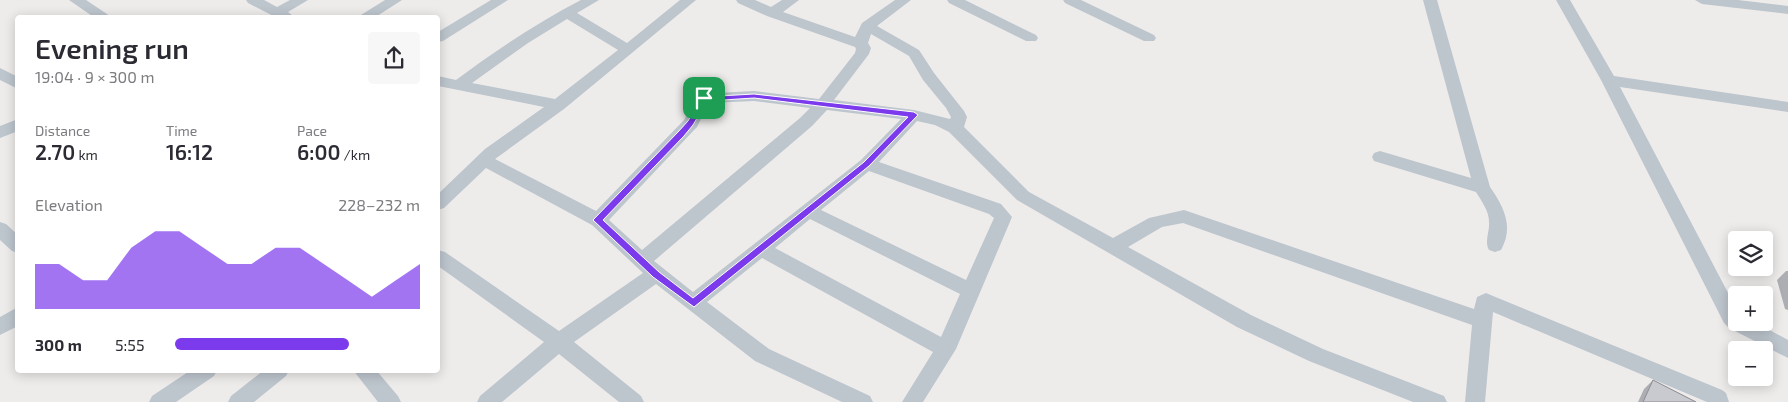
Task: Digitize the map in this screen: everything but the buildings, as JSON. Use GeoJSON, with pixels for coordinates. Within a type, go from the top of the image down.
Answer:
{"type":"FeatureCollection","features":[{"type":"Feature","properties":{"kind":"street"},"geometry":{"type":"LineString","coordinates":[[76,0],[101,15]]}},
{"type":"Feature","properties":{"kind":"street"},"geometry":{"type":"LineString","coordinates":[[253,0],[284,15],[301,0]]}},
{"type":"Feature","properties":{"kind":"street"},"geometry":{"type":"LineString","coordinates":[[368,15],[395,0]]}},
{"type":"Feature","properties":{"kind":"street"},"geometry":{"type":"LineString","coordinates":[[440,37],[502,0]]}},
{"type":"Feature","properties":{"kind":"street"},"geometry":{"type":"LineString","coordinates":[[457,86],[496,57],[566,13],[592,0]]}},
{"type":"Feature","properties":{"kind":"street"},"geometry":{"type":"LineString","coordinates":[[440,202],[484,160],[512,137],[558,105],[689,0]]}},
{"type":"Feature","properties":{"kind":"street"},"geometry":{"type":"LineString","coordinates":[[487,402],[648,268],[806,122],[822,105],[862,54],[864,48],[860,44],[772,13],[743,0]]}},
{"type":"Feature","properties":{"kind":"street"},"geometry":{"type":"LineString","coordinates":[[772,13],[792,0]]}},
{"type":"Feature","properties":{"kind":"street"},"geometry":{"type":"LineString","coordinates":[[860,44],[867,26],[904,0]]}},
{"type":"Feature","properties":{"kind":"street"},"geometry":{"type":"LineString","coordinates":[[954,0],[1031,38]]}},
{"type":"Feature","properties":{"kind":"street"},"geometry":{"type":"LineString","coordinates":[[1070,0],[1149,38]]}},
{"type":"Feature","properties":{"kind":"street"},"geometry":{"type":"LineString","coordinates":[[1430,0],[1482,188],[1499,214],[1499,227],[1495,245]]}},
{"type":"Feature","properties":{"kind":"street"},"geometry":{"type":"LineString","coordinates":[[1563,0],[1608,80],[1728,311]]}},
{"type":"Feature","properties":{"kind":"street"},"geometry":{"type":"LineString","coordinates":[[1702,0],[1788,10]]}},
{"type":"Feature","properties":{"kind":"street"},"geometry":{"type":"LineString","coordinates":[[566,13],[627,49]]}},
{"type":"Feature","properties":{"kind":"street"},"geometry":{"type":"LineString","coordinates":[[867,26],[914,53],[923,70],[956,109],[959,117],[955,128]]}},
{"type":"Feature","properties":{"kind":"street"},"geometry":{"type":"LineString","coordinates":[[0,73],[15,82]]}},
{"type":"Feature","properties":{"kind":"street"},"geometry":{"type":"LineString","coordinates":[[1608,80],[1788,107]]}},
{"type":"Feature","properties":{"kind":"street"},"geometry":{"type":"LineString","coordinates":[[440,82],[558,105]]}},
{"type":"Feature","properties":{"kind":"street"},"geometry":{"type":"LineString","coordinates":[[598,220],[691,123],[704,98],[754,96],[914,115],[940,121],[955,128],[1023,196],[1244,321],[1291,343],[1437,402]]}},
{"type":"Feature","properties":{"kind":"street"},"geometry":{"type":"LineString","coordinates":[[694,303],[866,164],[914,115]]}},
{"type":"Feature","properties":{"kind":"street"},"geometry":{"type":"LineString","coordinates":[[0,133],[15,126]]}},
{"type":"Feature","properties":{"kind":"street"},"geometry":{"type":"LineString","coordinates":[[1380,157],[1482,188]]}},
{"type":"Feature","properties":{"kind":"street"},"geometry":{"type":"LineString","coordinates":[[484,160],[598,220],[648,268],[762,355],[863,402]]}},
{"type":"Feature","properties":{"kind":"street"},"geometry":{"type":"LineString","coordinates":[[866,164],[995,209],[1003,218],[946,349],[912,402]]}},
{"type":"Feature","properties":{"kind":"street"},"geometry":{"type":"LineString","coordinates":[[808,211],[971,291]]}},
{"type":"Feature","properties":{"kind":"street"},"geometry":{"type":"LineString","coordinates":[[1113,248],[1155,221],[1171,216],[1184,216],[1482,320]]}},
{"type":"Feature","properties":{"kind":"street"},"geometry":{"type":"LineString","coordinates":[[0,229],[15,243]]}},
{"type":"Feature","properties":{"kind":"street"},"geometry":{"type":"LineString","coordinates":[[761,249],[946,349]]}},
{"type":"Feature","properties":{"kind":"street"},"geometry":{"type":"LineString","coordinates":[[440,258],[559,342],[634,402]]}},
{"type":"Feature","properties":{"kind":"street"},"geometry":{"type":"LineString","coordinates":[[1474,402],[1484,302],[1488,301],[1715,396],[1719,399],[1719,402]]}},
{"type":"Feature","properties":{"kind":"street"},"geometry":{"type":"LineString","coordinates":[[0,327],[15,318]]}},
{"type":"Feature","properties":{"kind":"street"},"geometry":{"type":"LineString","coordinates":[[1753,331],[1788,350]]}},
{"type":"Feature","properties":{"kind":"street"},"geometry":{"type":"LineString","coordinates":[[159,402],[202,373]]}},
{"type":"Feature","properties":{"kind":"street"},"geometry":{"type":"LineString","coordinates":[[238,402],[274,373]]}},
{"type":"Feature","properties":{"kind":"street"},"geometry":{"type":"LineString","coordinates":[[366,373],[391,402]]}},
{"type":"Feature","properties":{"kind":"route"},"geometry":{"type":"LineString","coordinates":[[754,96],[914,115],[866,164],[694,303],[656,274],[598,220],[691,123],[704,98],[754,96]]}}]}
